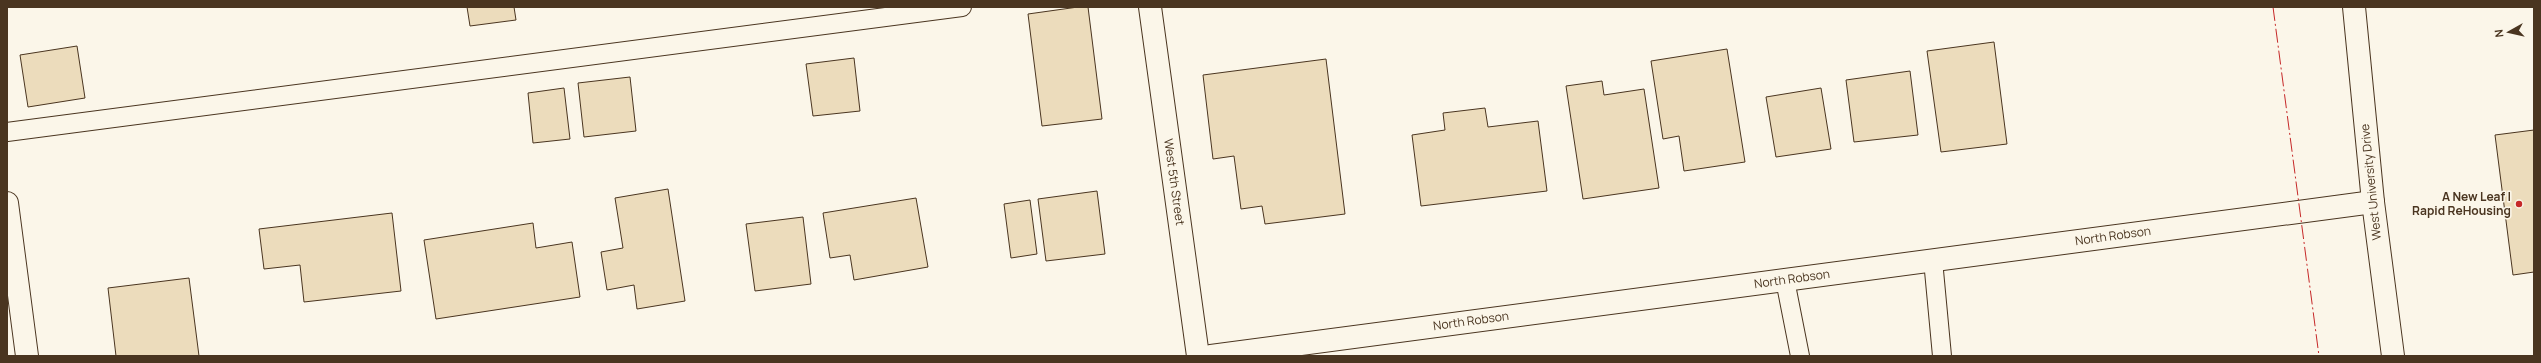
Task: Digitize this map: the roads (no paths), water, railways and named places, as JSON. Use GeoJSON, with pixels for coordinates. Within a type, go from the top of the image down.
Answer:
{"type":"FeatureCollection","features":[{"type":"Feature","properties":{"kind":"street","name":"West 5th Street"},"geometry":{"type":"LineString","coordinates":[[1150,7],[1198,356]]}},
{"type":"Feature","properties":{"kind":"street","name":"West University Drive"},"geometry":{"type":"LineString","coordinates":[[2354,7],[2373,202],[2393,356]]}},
{"type":"Feature","properties":{"kind":"street","name":"North Robson"},"geometry":{"type":"LineString","coordinates":[[1211,356],[2373,202]]}},
{"type":"Feature","properties":{"kind":"street"},"geometry":{"type":"LineString","coordinates":[[7,203],[27,356]]}},
{"type":"Feature","properties":{"kind":"lane"},"geometry":{"type":"LineString","coordinates":[[7,132],[962,7]]}},
{"type":"Feature","properties":{"kind":"lane"},"geometry":{"type":"LineString","coordinates":[[1933,260],[1942,356]]}},
{"type":"Feature","properties":{"kind":"lane"},"geometry":{"type":"LineString","coordinates":[[1785,280],[1800,356]]}},
{"type":"Feature","properties":{"kind":"place","name":"A New Leaf | Rapid ReHousing"},"geometry":{"type":"Point","coordinates":[2519,204]}}]}
